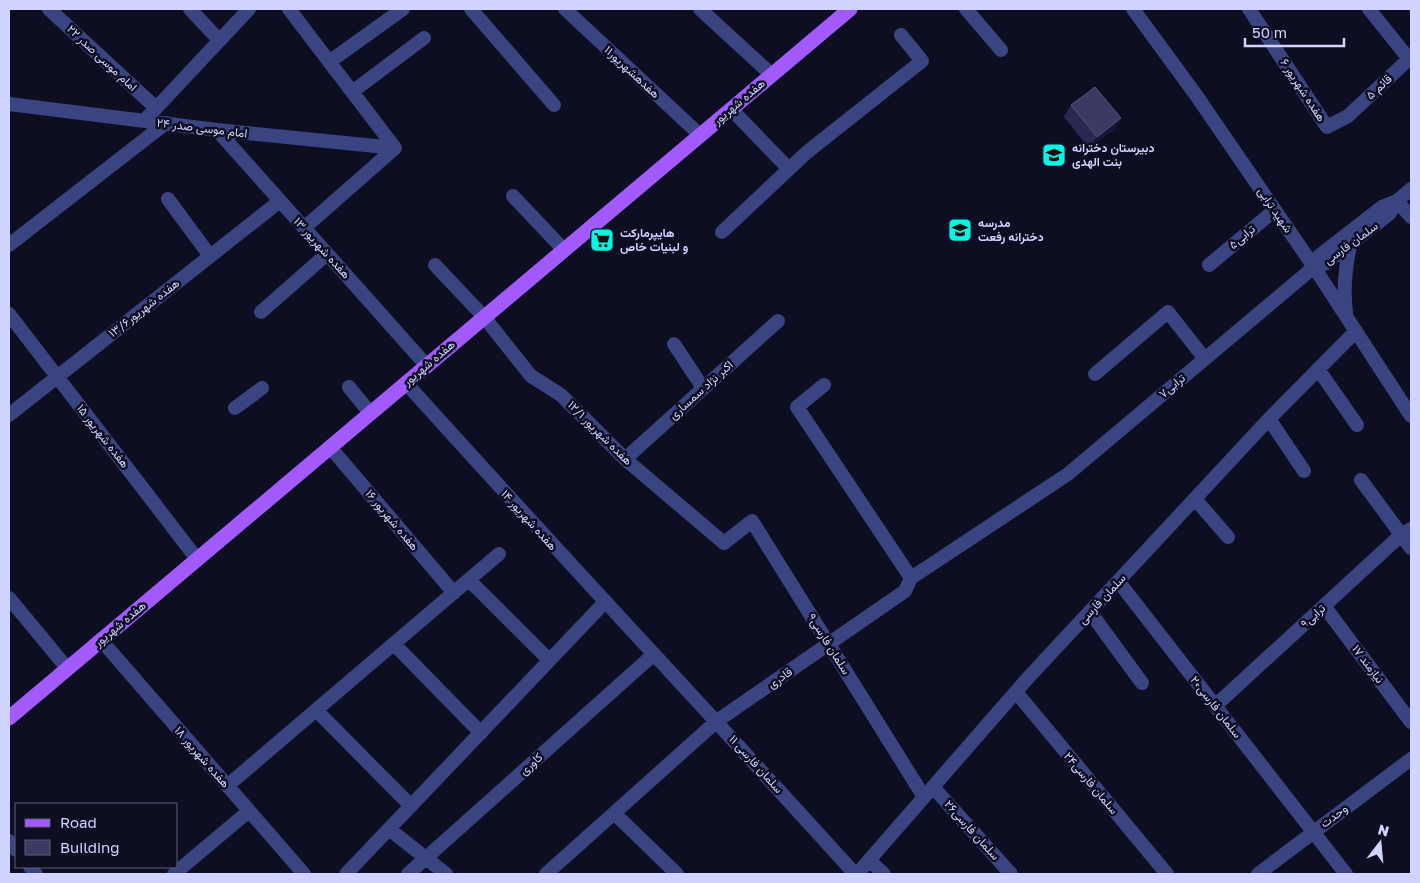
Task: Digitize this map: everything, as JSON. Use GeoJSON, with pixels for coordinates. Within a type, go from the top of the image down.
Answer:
{"type":"FeatureCollection","features":[{"type":"Feature","properties":{"kind":"main road","name":"هفده شهریور"},"geometry":{"type":"LineString","coordinates":[[9,718],[850,9]]}},
{"type":"Feature","properties":{"kind":"street","name":"امام موسی صدر ۲۲"},"geometry":{"type":"LineString","coordinates":[[49,9],[156,108]]}},
{"type":"Feature","properties":{"kind":"street"},"geometry":{"type":"LineString","coordinates":[[190,9],[219,40]]}},
{"type":"Feature","properties":{"kind":"street"},"geometry":{"type":"LineString","coordinates":[[144,121],[249,9]]}},
{"type":"Feature","properties":{"kind":"street"},"geometry":{"type":"LineString","coordinates":[[289,9],[395,148],[304,228]]}},
{"type":"Feature","properties":{"kind":"street"},"geometry":{"type":"LineString","coordinates":[[330,62],[403,9]]}},
{"type":"Feature","properties":{"kind":"street"},"geometry":{"type":"LineString","coordinates":[[471,9],[554,105]]}},
{"type":"Feature","properties":{"kind":"street","name":"هفدهشهریور۱۱"},"geometry":{"type":"LineString","coordinates":[[565,9],[700,135]]}},
{"type":"Feature","properties":{"kind":"street"},"geometry":{"type":"LineString","coordinates":[[700,9],[772,75]]}},
{"type":"Feature","properties":{"kind":"street"},"geometry":{"type":"LineString","coordinates":[[966,9],[1001,50]]}},
{"type":"Feature","properties":{"kind":"street","name":"شهید ترابی"},"geometry":{"type":"LineString","coordinates":[[1133,9],[1196,95],[1314,267],[1411,416]]}},
{"type":"Feature","properties":{"kind":"street","name":"هفده شهریور ۶"},"geometry":{"type":"LineString","coordinates":[[1249,9],[1327,127],[1348,116]]}},
{"type":"Feature","properties":{"kind":"street"},"geometry":{"type":"LineString","coordinates":[[1369,9],[1410,58]]}},
{"type":"Feature","properties":{"kind":"street"},"geometry":{"type":"LineString","coordinates":[[722,232],[806,153],[922,61],[901,35]]}},
{"type":"Feature","properties":{"kind":"street"},"geometry":{"type":"LineString","coordinates":[[352,92],[424,38]]}},
{"type":"Feature","properties":{"kind":"street","name":"قائم ۵"},"geometry":{"type":"LineString","coordinates":[[1348,116],[1410,58]]}},
{"type":"Feature","properties":{"kind":"street","name":"امام موسی صدر ۲۴"},"geometry":{"type":"LineString","coordinates":[[9,104],[217,130],[395,148]]}},
{"type":"Feature","properties":{"kind":"street"},"geometry":{"type":"LineString","coordinates":[[731,109],[789,169]]}},
{"type":"Feature","properties":{"kind":"street"},"geometry":{"type":"LineString","coordinates":[[9,245],[166,123]]}},
{"type":"Feature","properties":{"kind":"street","name":"هفده شهریور ۱۳"},"geometry":{"type":"LineString","coordinates":[[217,130],[427,366]]}},
{"type":"Feature","properties":{"kind":"street","name":"سلمان فارسی"},"geometry":{"type":"LineString","coordinates":[[1314,267],[1326,263],[1350,246],[1389,214],[1397,201],[1411,189]]}},
{"type":"Feature","properties":{"kind":"street"},"geometry":{"type":"LineString","coordinates":[[513,196],[564,250]]}},
{"type":"Feature","properties":{"kind":"street"},"geometry":{"type":"LineString","coordinates":[[168,199],[210,256]]}},
{"type":"Feature","properties":{"kind":"street","name":"هفده شهریور۱۳/۶"},"geometry":{"type":"LineString","coordinates":[[9,414],[280,201]]}},
{"type":"Feature","properties":{"kind":"street"},"geometry":{"type":"LineString","coordinates":[[1397,201],[1411,217]]}},
{"type":"Feature","properties":{"kind":"street","name":"سلمان فارسی"},"geometry":{"type":"LineString","coordinates":[[1314,267],[1319,256],[1382,207],[1397,201]]}},
{"type":"Feature","properties":{"kind":"street","name":"ترابی۵"},"geometry":{"type":"LineString","coordinates":[[1209,265],[1275,210]]}},
{"type":"Feature","properties":{"kind":"street"},"geometry":{"type":"LineString","coordinates":[[1346,316],[1344,277],[1350,246]]}},
{"type":"Feature","properties":{"kind":"street"},"geometry":{"type":"LineString","coordinates":[[261,312],[327,254]]}},
{"type":"Feature","properties":{"kind":"street","name":"هفده شهریور ۱۲/۱"},"geometry":{"type":"LineString","coordinates":[[435,266],[484,317],[531,376],[561,395],[625,460],[724,543]]}},
{"type":"Feature","properties":{"kind":"street","name":"ترابی۷"},"geometry":{"type":"LineString","coordinates":[[1027,501],[1068,474],[1314,267]]}},
{"type":"Feature","properties":{"kind":"street"},"geometry":{"type":"LineString","coordinates":[[1095,374],[1168,312],[1205,359]]}},
{"type":"Feature","properties":{"kind":"street","name":"هفده شهریور ۱۵"},"geometry":{"type":"LineString","coordinates":[[9,314],[197,559]]}},
{"type":"Feature","properties":{"kind":"street","name":"اکبر نژاد سمساری"},"geometry":{"type":"LineString","coordinates":[[625,460],[778,321]]}},
{"type":"Feature","properties":{"kind":"street","name":"سلمان فارسی"},"geometry":{"type":"LineString","coordinates":[[856,874],[1016,692],[1269,419],[1356,331]]}},
{"type":"Feature","properties":{"kind":"street"},"geometry":{"type":"LineString","coordinates":[[674,344],[703,388]]}},
{"type":"Feature","properties":{"kind":"street"},"geometry":{"type":"LineString","coordinates":[[1318,369],[1357,425]]}},
{"type":"Feature","properties":{"kind":"street","name":"هفده شهریور ۱۴"},"geometry":{"type":"LineString","coordinates":[[406,383],[541,534],[654,654]]}},
{"type":"Feature","properties":{"kind":"street"},"geometry":{"type":"LineString","coordinates":[[824,385],[797,407],[911,578]]}},
{"type":"Feature","properties":{"kind":"street"},"geometry":{"type":"LineString","coordinates":[[349,387],[370,413]]}},
{"type":"Feature","properties":{"kind":"street"},"geometry":{"type":"LineString","coordinates":[[235,408],[262,388]]}},
{"type":"Feature","properties":{"kind":"street"},"geometry":{"type":"LineString","coordinates":[[1269,419],[1304,471]]}},
{"type":"Feature","properties":{"kind":"street","name":"هفده شهریور ۱۶"},"geometry":{"type":"LineString","coordinates":[[330,447],[454,593]]}},
{"type":"Feature","properties":{"kind":"street"},"geometry":{"type":"LineString","coordinates":[[1361,480],[1406,532],[1411,548]]}},
{"type":"Feature","properties":{"kind":"street"},"geometry":{"type":"LineString","coordinates":[[1195,499],[1228,537]]}},
{"type":"Feature","properties":{"kind":"street","name":"قادری"},"geometry":{"type":"LineString","coordinates":[[548,874],[717,721],[905,592],[911,578],[1027,501]]}},
{"type":"Feature","properties":{"kind":"street","name":"سلمان فارسی۹"},"geometry":{"type":"LineString","coordinates":[[724,543],[752,522],[829,644],[928,792]]}},
{"type":"Feature","properties":{"kind":"street","name":"ترابی۹"},"geometry":{"type":"LineString","coordinates":[[1215,706],[1406,532]]}},
{"type":"Feature","properties":{"kind":"street"},"geometry":{"type":"LineString","coordinates":[[227,786],[499,554]]}},
{"type":"Feature","properties":{"kind":"street"},"geometry":{"type":"LineString","coordinates":[[469,580],[549,660]]}},
{"type":"Feature","properties":{"kind":"street","name":"سلمان فارسی۲۰"},"geometry":{"type":"LineString","coordinates":[[1118,582],[1346,874]]}},
{"type":"Feature","properties":{"kind":"street"},"geometry":{"type":"LineString","coordinates":[[9,598],[68,668]]}},
{"type":"Feature","properties":{"kind":"street"},"geometry":{"type":"LineString","coordinates":[[346,874],[605,602]]}},
{"type":"Feature","properties":{"kind":"street","name":"نیازمند ۱۷"},"geometry":{"type":"LineString","coordinates":[[1324,606],[1411,722]]}},
{"type":"Feature","properties":{"kind":"street"},"geometry":{"type":"LineString","coordinates":[[1090,612],[1142,683]]}},
{"type":"Feature","properties":{"kind":"street","name":"هفده شهریور ۱۸"},"geometry":{"type":"LineString","coordinates":[[101,640],[304,874]]}},
{"type":"Feature","properties":{"kind":"street"},"geometry":{"type":"LineString","coordinates":[[394,644],[481,733]]}},
{"type":"Feature","properties":{"kind":"street","name":"سلمان فارسی ۱۱"},"geometry":{"type":"LineString","coordinates":[[654,654],[856,874]]}},
{"type":"Feature","properties":{"kind":"street","name":"کاوری"},"geometry":{"type":"LineString","coordinates":[[408,874],[654,654]]}},
{"type":"Feature","properties":{"kind":"street","name":"سلمان فارسی۲۴"},"geometry":{"type":"LineString","coordinates":[[1016,692],[1167,874]]}},
{"type":"Feature","properties":{"kind":"street"},"geometry":{"type":"LineString","coordinates":[[316,710],[411,806]]}},
{"type":"Feature","properties":{"kind":"street","name":"وحدت"},"geometry":{"type":"LineString","coordinates":[[1258,874],[1411,759]]}},
{"type":"Feature","properties":{"kind":"street","name":"سلمان فارسی۲۶"},"geometry":{"type":"LineString","coordinates":[[928,792],[1011,874]]}},
{"type":"Feature","properties":{"kind":"street"},"geometry":{"type":"LineString","coordinates":[[174,874],[249,811]]}},
{"type":"Feature","properties":{"kind":"street"},"geometry":{"type":"LineString","coordinates":[[614,813],[677,874]]}},
{"type":"Feature","properties":{"kind":"street"},"geometry":{"type":"LineString","coordinates":[[389,830],[446,874]]}},
{"type":"Feature","properties":{"kind":"street"},"geometry":{"type":"LineString","coordinates":[[870,860],[884,874]]}},
{"type":"Feature","properties":{"kind":"building"},"geometry":{"type":"Polygon","coordinates":[[[1095,87],[1121,118],[1097,137],[1071,105],[1095,87]]]}},
{"type":"Feature","properties":{"kind":"place","name":"دبیرستان دخترانه بنت الهدی"},"geometry":{"type":"Point","coordinates":[1054,155]}},
{"type":"Feature","properties":{"kind":"place","name":"مدرسه دخترانه رفعت"},"geometry":{"type":"Point","coordinates":[960,230]}},
{"type":"Feature","properties":{"kind":"place","name":"هایپرمارکت و لبنیات خاص"},"geometry":{"type":"Point","coordinates":[602,240]}}]}
